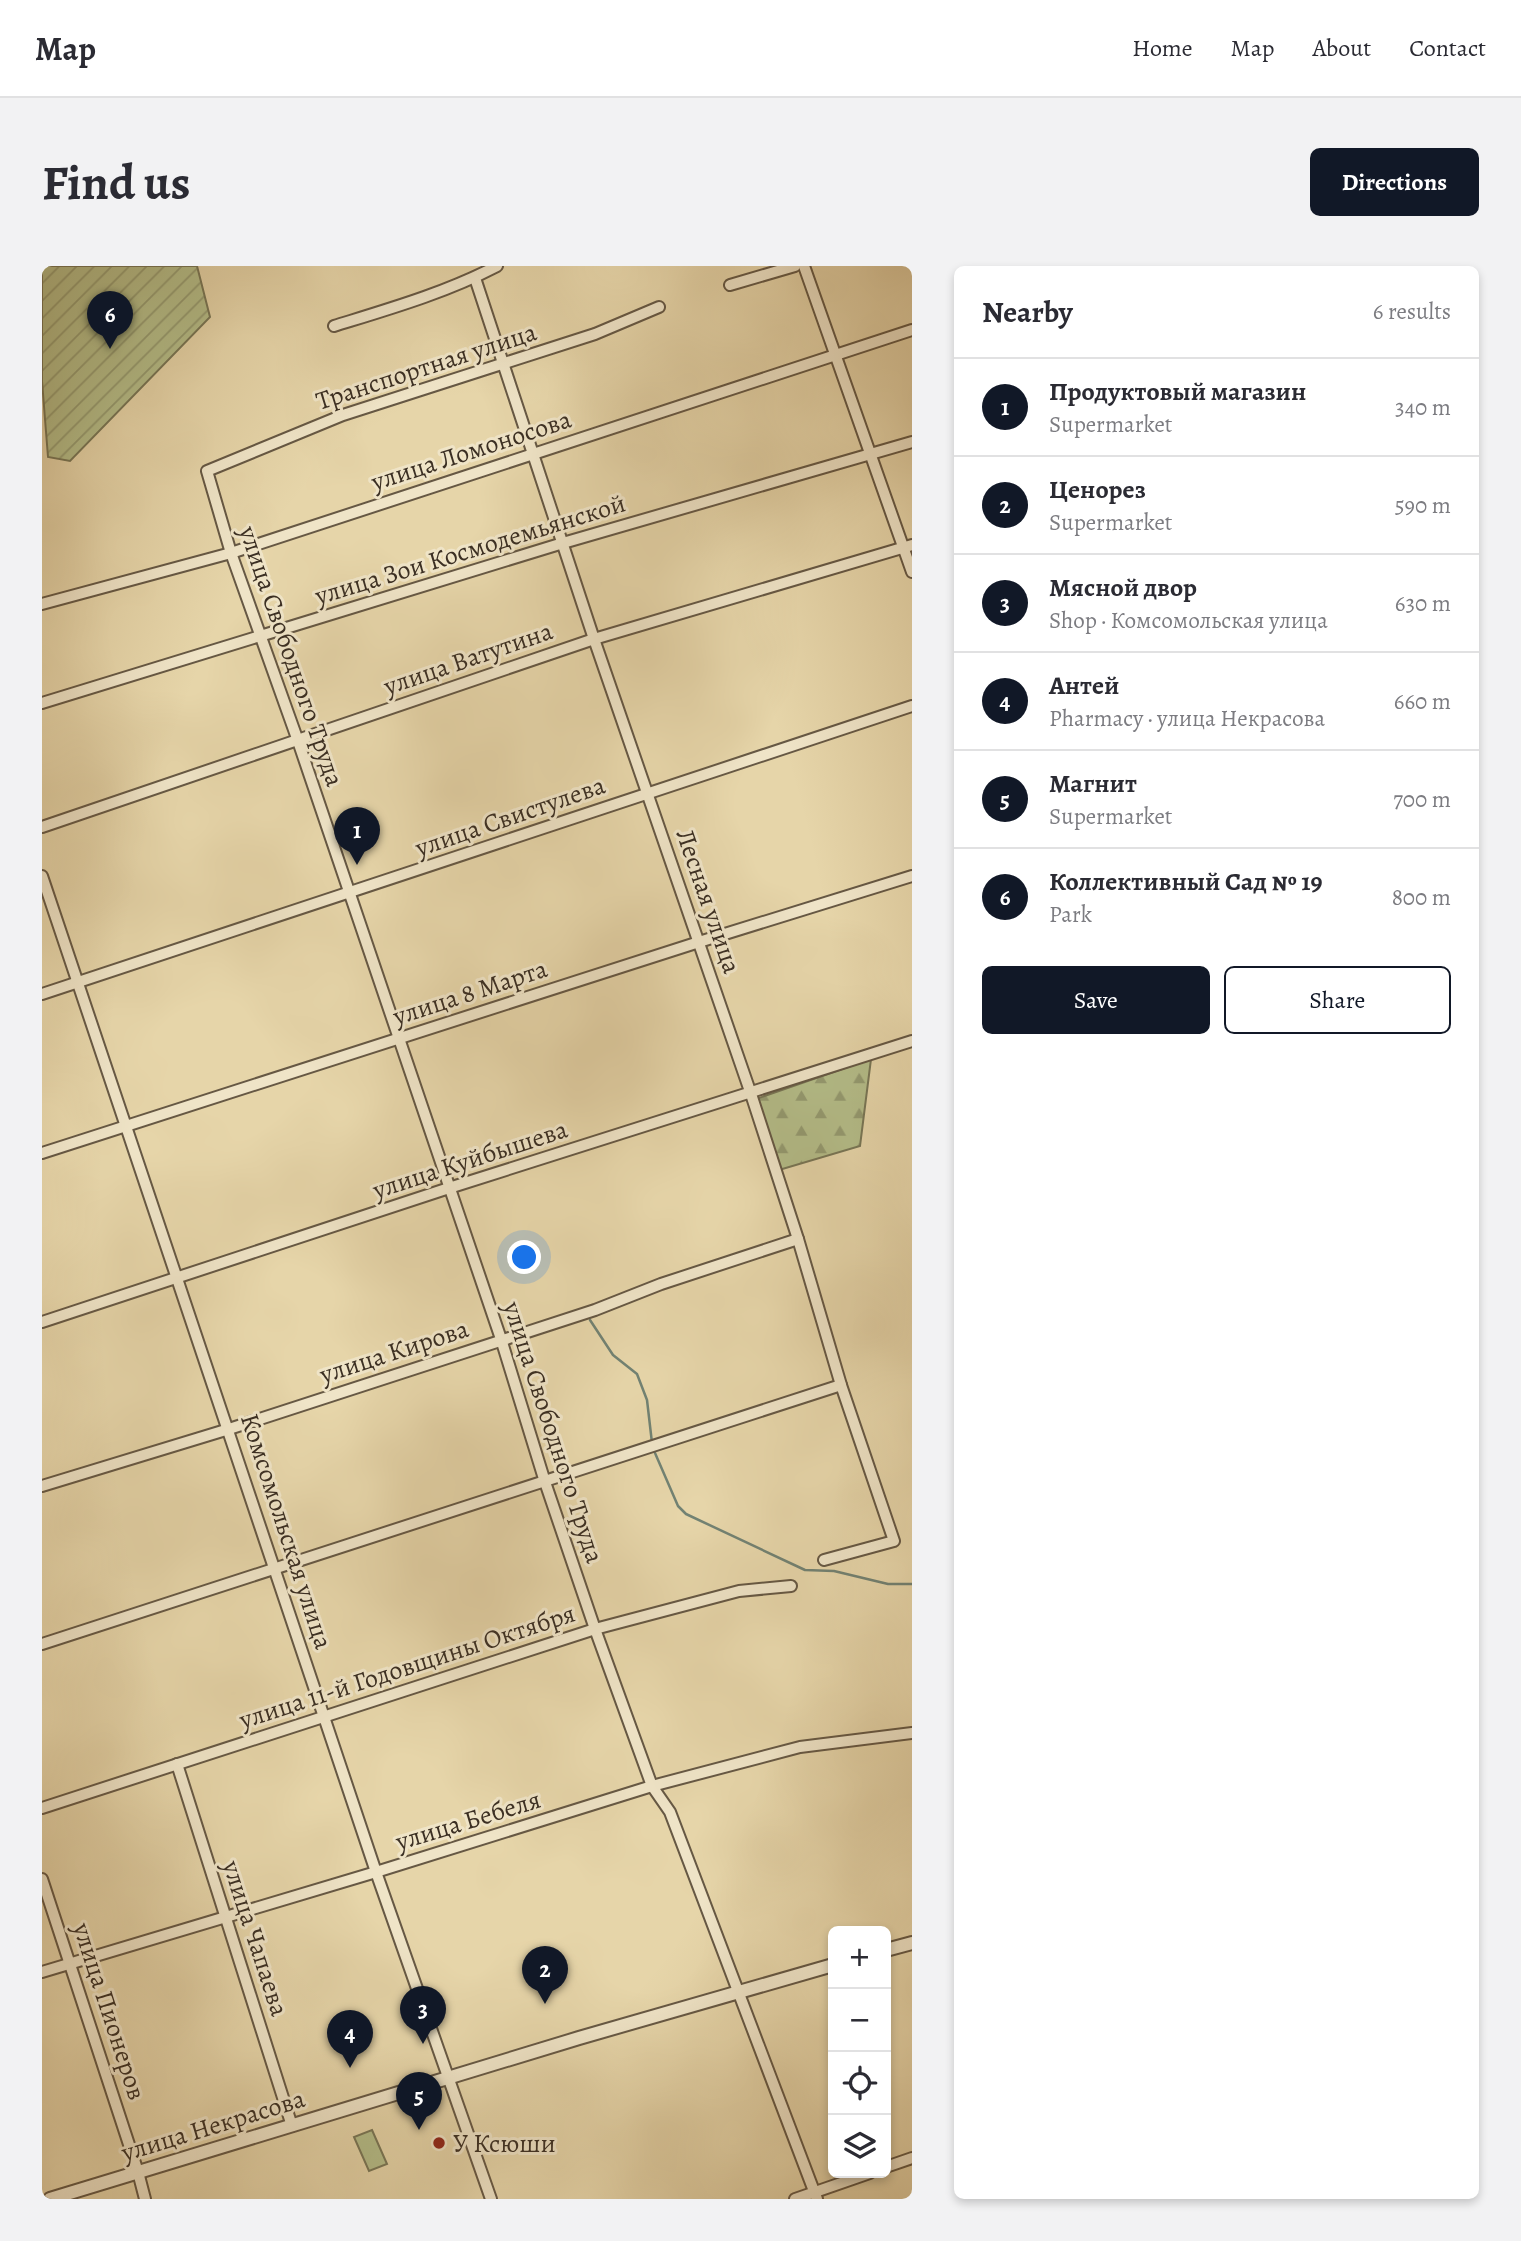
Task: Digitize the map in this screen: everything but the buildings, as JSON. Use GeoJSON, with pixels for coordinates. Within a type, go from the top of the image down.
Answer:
{"type":"FeatureCollection","features":[{"type":"Feature","properties":{"kind":"street"},"geometry":{"type":"LineString","coordinates":[[334,326],[407,304],[475,278],[497,266]]}},
{"type":"Feature","properties":{"kind":"street"},"geometry":{"type":"LineString","coordinates":[[730,285],[795,266]]}},
{"type":"Feature","properties":{"kind":"street"},"geometry":{"type":"LineString","coordinates":[[804,266],[870,454],[908,546],[912,572]]}},
{"type":"Feature","properties":{"kind":"street","name":"Лесная улица"},"geometry":{"type":"LineString","coordinates":[[475,278],[594,639],[751,1094],[841,1385],[894,1541],[824,1560]]}},
{"type":"Feature","properties":{"kind":"street","name":"Транспортная улица"},"geometry":{"type":"LineString","coordinates":[[207,471],[343,415],[595,334],[659,307]]}},
{"type":"Feature","properties":{"kind":"street","name":"улица Ломоносова"},"geometry":{"type":"LineString","coordinates":[[42,604],[232,553],[912,330]]}},
{"type":"Feature","properties":{"kind":"street","name":"улица Зои Космодемьянской"},"geometry":{"type":"LineString","coordinates":[[42,704],[563,543],[912,442]]}},
{"type":"Feature","properties":{"kind":"street","name":"улица Свободного Труда"},"geometry":{"type":"LineString","coordinates":[[207,471],[232,553],[501,1339],[545,1482],[595,1629],[652,1786],[670,1812],[816,2196]]}},
{"type":"Feature","properties":{"kind":"street","name":"улица Ватутина"},"geometry":{"type":"LineString","coordinates":[[42,827],[594,639],[908,546]]}},
{"type":"Feature","properties":{"kind":"street","name":"улица Свистулева"},"geometry":{"type":"LineString","coordinates":[[42,994],[349,895],[648,792],[912,706]]}},
{"type":"Feature","properties":{"kind":"street","name":"Комсомольская улица"},"geometry":{"type":"LineString","coordinates":[[42,876],[44,889],[126,1124],[376,1872],[491,2199]]}},
{"type":"Feature","properties":{"kind":"street","name":"улица 8 Марта"},"geometry":{"type":"LineString","coordinates":[[42,1153],[126,1124],[912,876]]}},
{"type":"Feature","properties":{"kind":"street","name":"улица Куйбышева"},"geometry":{"type":"LineString","coordinates":[[42,1322],[449,1188],[912,1041]]}},
{"type":"Feature","properties":{"kind":"street","name":"улица Кирова"},"geometry":{"type":"LineString","coordinates":[[42,1486],[229,1429],[595,1310],[660,1284],[798,1239]]}},
{"type":"Feature","properties":{"kind":"street"},"geometry":{"type":"LineString","coordinates":[[42,1644],[841,1385]]}},
{"type":"Feature","properties":{"kind":"street","name":"улица 11-й Годовщины Октября"},"geometry":{"type":"LineString","coordinates":[[42,1808],[595,1629],[739,1591],[791,1586]]}},
{"type":"Feature","properties":{"kind":"street","name":"улица Бебеля"},"geometry":{"type":"LineString","coordinates":[[42,1972],[652,1786],[800,1747],[912,1733]]}},
{"type":"Feature","properties":{"kind":"street","name":"улица Чапаева"},"geometry":{"type":"LineString","coordinates":[[177,1764],[292,2126]]}},
{"type":"Feature","properties":{"kind":"street","name":"улица Пионеров"},"geometry":{"type":"LineString","coordinates":[[42,1879],[145,2199]]}},
{"type":"Feature","properties":{"kind":"street"},"geometry":{"type":"LineString","coordinates":[[891,1949],[912,1943]]}},
{"type":"Feature","properties":{"kind":"street","name":"улица Некрасова"},"geometry":{"type":"LineString","coordinates":[[50,2199],[828,1966]]}},
{"type":"Feature","properties":{"kind":"street"},"geometry":{"type":"LineString","coordinates":[[891,2165],[912,2158]]}},
{"type":"Feature","properties":{"kind":"street"},"geometry":{"type":"LineString","coordinates":[[795,2199],[816,2196],[858,2178]]}},
{"type":"Feature","properties":{"kind":"green space"},"geometry":{"type":"Polygon","coordinates":[[[42,266],[197,266],[210,317],[70,461],[48,457],[42,381],[42,266]]]}},
{"type":"Feature","properties":{"kind":"green space"},"geometry":{"type":"Polygon","coordinates":[[[871,1059],[860,1146],[779,1170],[756,1099],[871,1059]]]}},
{"type":"Feature","properties":{"kind":"green space"},"geometry":{"type":"Polygon","coordinates":[[[372,2130],[387,2164],[369,2171],[354,2137],[372,2130]]]}},
{"type":"Feature","properties":{"kind":"waterway"},"geometry":{"type":"LineString","coordinates":[[590,1320],[613,1355],[637,1374],[647,1400],[652,1443]]}},
{"type":"Feature","properties":{"kind":"waterway"},"geometry":{"type":"LineString","coordinates":[[655,1453],[678,1506],[686,1514],[805,1570],[834,1571],[888,1584],[912,1584]]}},
{"type":"Feature","properties":{"kind":"place","name":"Коллективный Сад № 19"},"geometry":{"type":"Point","coordinates":[110,349]}},
{"type":"Feature","properties":{"kind":"place","name":"Продуктовый магазин"},"geometry":{"type":"Point","coordinates":[357,865]}},
{"type":"Feature","properties":{"kind":"place","name":"Ценорез"},"geometry":{"type":"Point","coordinates":[545,2004]}},
{"type":"Feature","properties":{"kind":"place","name":"Мясной двор"},"geometry":{"type":"Point","coordinates":[423,2044]}},
{"type":"Feature","properties":{"kind":"place","name":"Антей"},"geometry":{"type":"Point","coordinates":[350,2068]}},
{"type":"Feature","properties":{"kind":"place","name":"Магнит"},"geometry":{"type":"Point","coordinates":[419,2130]}},
{"type":"Feature","properties":{"kind":"place","name":"У Ксюши"},"geometry":{"type":"Point","coordinates":[439,2143]}}]}
